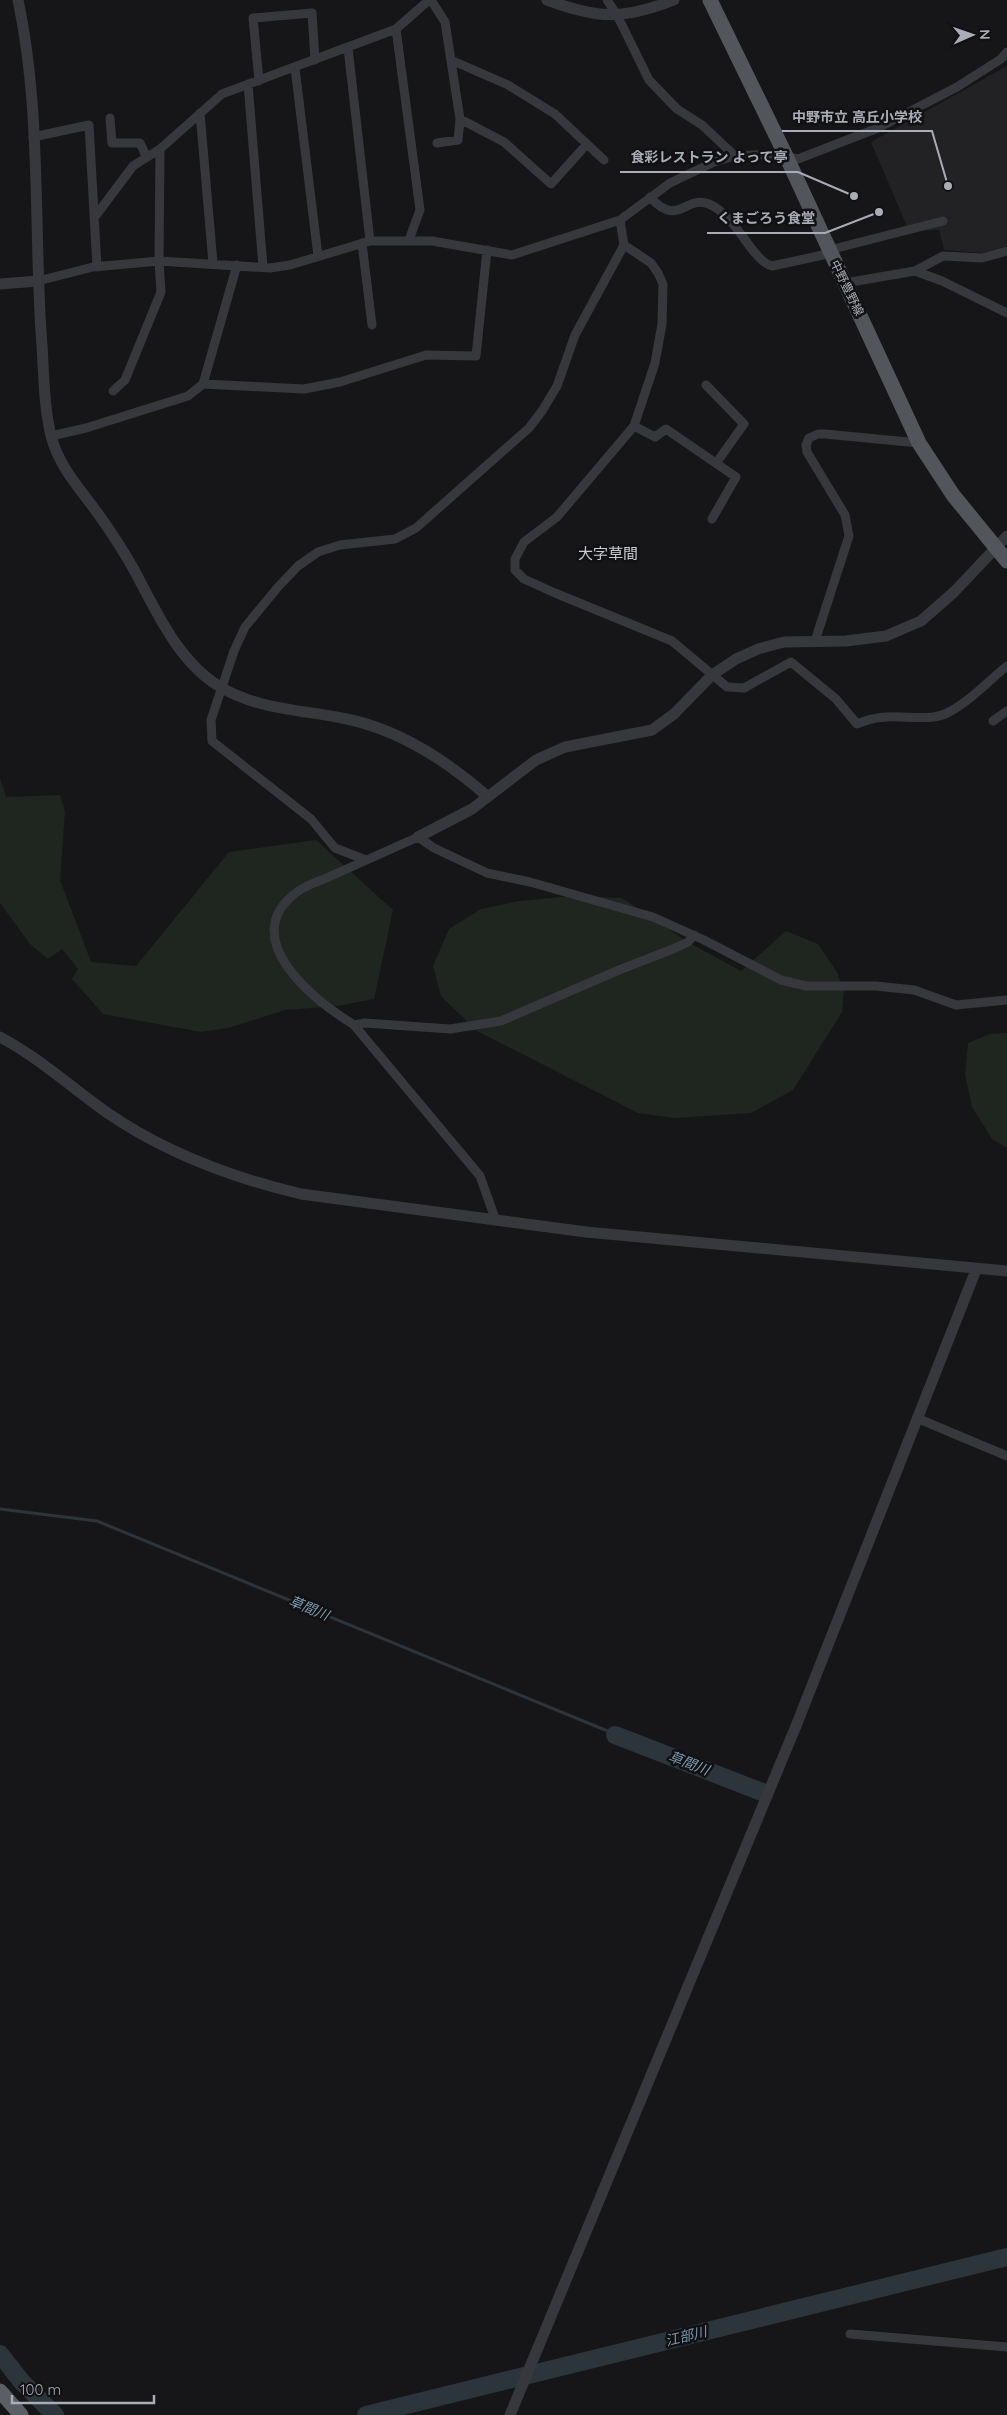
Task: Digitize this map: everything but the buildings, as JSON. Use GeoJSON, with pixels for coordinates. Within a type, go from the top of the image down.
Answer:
{"type":"FeatureCollection","features":[{"type":"Feature","properties":{"kind":"highway"},"geometry":{"type":"LineString","coordinates":[[0,2391],[21,2415]]}},
{"type":"Feature","properties":{"kind":"main road","name":"中野豊野線"},"geometry":{"type":"LineString","coordinates":[[710,0],[787,158],[919,443],[953,495],[1002,542],[1007,561]]}},
{"type":"Feature","properties":{"kind":"street"},"geometry":{"type":"LineString","coordinates":[[18,0],[26,40],[33,137],[38,281],[46,408],[51,436],[59,457],[124,552],[178,646],[197,669],[222,688],[257,703],[348,719],[383,729],[422,748],[467,778],[487,796]]}},
{"type":"Feature","properties":{"kind":"street"},"geometry":{"type":"LineString","coordinates":[[94,218],[134,166],[160,148],[222,94],[396,29],[430,0],[445,22],[460,119],[458,140],[437,142]]}},
{"type":"Feature","properties":{"kind":"street"},"geometry":{"type":"LineString","coordinates":[[547,0],[589,14],[617,15],[640,12],[674,0]]}},
{"type":"Feature","properties":{"kind":"street"},"geometry":{"type":"LineString","coordinates":[[607,0],[617,15],[649,80],[677,109],[702,125],[735,156]]}},
{"type":"Feature","properties":{"kind":"street"},"geometry":{"type":"LineString","coordinates":[[259,81],[253,18],[312,13],[315,60]]}},
{"type":"Feature","properties":{"kind":"street"},"geometry":{"type":"LineString","coordinates":[[396,29],[420,210],[409,240]]}},
{"type":"Feature","properties":{"kind":"street"},"geometry":{"type":"LineString","coordinates":[[348,48],[372,325]]}},
{"type":"Feature","properties":{"kind":"street"},"geometry":{"type":"LineString","coordinates":[[0,284],[38,281],[97,266],[159,262],[213,263],[263,267],[290,265],[366,242],[432,241],[512,255],[620,220],[682,176],[714,162],[735,156],[774,154],[798,159],[878,128],[957,87],[1001,59],[1007,52]]}},
{"type":"Feature","properties":{"kind":"street"},"geometry":{"type":"LineString","coordinates":[[451,60],[508,85],[555,114],[604,160]]}},
{"type":"Feature","properties":{"kind":"street"},"geometry":{"type":"LineString","coordinates":[[295,68],[318,256]]}},
{"type":"Feature","properties":{"kind":"street"},"geometry":{"type":"LineString","coordinates":[[248,84],[263,267]]}},
{"type":"Feature","properties":{"kind":"street"},"geometry":{"type":"LineString","coordinates":[[200,113],[213,263]]}},
{"type":"Feature","properties":{"kind":"street"},"geometry":{"type":"LineString","coordinates":[[110,118],[112,143],[140,144],[146,156]]}},
{"type":"Feature","properties":{"kind":"street"},"geometry":{"type":"LineString","coordinates":[[460,119],[504,142],[552,184],[587,144]]}},
{"type":"Feature","properties":{"kind":"street"},"geometry":{"type":"LineString","coordinates":[[33,137],[89,125],[97,266]]}},
{"type":"Feature","properties":{"kind":"street"},"geometry":{"type":"LineString","coordinates":[[113,391],[125,380],[161,292],[159,262],[160,148]]}},
{"type":"Feature","properties":{"kind":"street"},"geometry":{"type":"LineString","coordinates":[[650,198],[657,206],[667,210],[680,210],[697,202],[713,206],[734,224],[760,260],[769,266],[830,252],[836,248],[942,221]]}},
{"type":"Feature","properties":{"kind":"street"},"geometry":{"type":"LineString","coordinates":[[620,220],[624,245],[631,252],[649,261],[663,284],[662,324],[655,363],[634,426],[557,517],[524,542],[515,558],[515,570],[524,579],[672,641],[726,687],[744,688],[791,662],[836,699],[857,724],[884,716],[935,718],[960,704],[1007,666]]}},
{"type":"Feature","properties":{"kind":"street"},"geometry":{"type":"LineString","coordinates":[[366,860],[335,848],[311,819],[212,741],[211,720],[245,627],[298,566],[318,552],[340,545],[395,539],[416,528],[529,428],[557,386],[575,335],[624,245]]}},
{"type":"Feature","properties":{"kind":"street"},"geometry":{"type":"LineString","coordinates":[[203,384],[304,389],[340,382],[426,355],[476,356],[487,250]]}},
{"type":"Feature","properties":{"kind":"street"},"geometry":{"type":"LineString","coordinates":[[845,283],[915,271],[943,256],[982,258],[1007,251]]}},
{"type":"Feature","properties":{"kind":"street"},"geometry":{"type":"LineString","coordinates":[[51,436],[86,428],[188,396],[203,384],[237,265]]}},
{"type":"Feature","properties":{"kind":"street"},"geometry":{"type":"LineString","coordinates":[[915,271],[942,281],[1007,313]]}},
{"type":"Feature","properties":{"kind":"street"},"geometry":{"type":"LineString","coordinates":[[706,385],[744,424],[717,462]]}},
{"type":"Feature","properties":{"kind":"street"},"geometry":{"type":"LineString","coordinates":[[634,426],[655,437],[666,429],[717,462],[736,477],[712,519]]}},
{"type":"Feature","properties":{"kind":"street"},"geometry":{"type":"LineString","coordinates":[[815,641],[849,536],[845,515],[807,452],[806,444],[809,438],[818,434],[919,443]]}},
{"type":"Feature","properties":{"kind":"street"},"geometry":{"type":"LineString","coordinates":[[496,1221],[480,1176],[354,1025],[333,1011],[292,973],[279,955],[273,932],[275,918],[297,891],[418,837],[472,809],[536,760],[565,747],[652,730],[674,714],[712,675],[736,659],[758,649],[784,642],[846,641],[886,636],[922,621],[954,592],[1002,542]]}},
{"type":"Feature","properties":{"kind":"street"},"geometry":{"type":"LineString","coordinates":[[992,721],[1007,711]]}},
{"type":"Feature","properties":{"kind":"street"},"geometry":{"type":"LineString","coordinates":[[418,837],[434,848],[487,874],[614,905],[653,917],[694,935],[781,980],[806,986],[876,986],[914,990],[956,1005],[1007,1000]]}},
{"type":"Feature","properties":{"kind":"street"},"geometry":{"type":"LineString","coordinates":[[354,1025],[365,1023],[450,1029],[501,1021],[619,970],[673,950],[688,942],[694,935]]}},
{"type":"Feature","properties":{"kind":"street"},"geometry":{"type":"LineString","coordinates":[[0,1037],[107,1112],[148,1137],[211,1167],[265,1185],[301,1194],[496,1221],[638,1238],[976,1270],[1007,1271]]}},
{"type":"Feature","properties":{"kind":"street"},"geometry":{"type":"LineString","coordinates":[[510,2415],[792,1735],[919,1419],[976,1270]]}},
{"type":"Feature","properties":{"kind":"street"},"geometry":{"type":"LineString","coordinates":[[919,1419],[1007,1456]]}},
{"type":"Feature","properties":{"kind":"street"},"geometry":{"type":"LineString","coordinates":[[850,2334],[1007,2347]]}},
{"type":"Feature","properties":{"kind":"shaded area"},"geometry":{"type":"Polygon","coordinates":[[[1007,66],[1007,246],[983,253],[944,250],[939,230],[909,231],[871,142],[1007,66]]]}},
{"type":"Feature","properties":{"kind":"shaded area"},"geometry":{"type":"Polygon","coordinates":[[[0,778],[6,797],[60,795],[65,812],[60,880],[91,962],[136,966],[229,852],[316,840],[393,910],[374,999],[337,1006],[285,1010],[228,1028],[201,1032],[103,1014],[72,979],[78,969],[62,949],[48,959],[30,944],[0,903],[0,778]]]}},
{"type":"Feature","properties":{"kind":"shaded area"},"geometry":{"type":"Polygon","coordinates":[[[573,896],[622,898],[688,942],[741,971],[786,931],[818,944],[837,972],[844,992],[842,1012],[793,1090],[751,1113],[674,1118],[638,1113],[477,1031],[441,996],[433,966],[449,929],[481,909],[519,901],[573,896]]]}},
{"type":"Feature","properties":{"kind":"shaded area"},"geometry":{"type":"Polygon","coordinates":[[[1007,1033],[1007,1148],[992,1139],[972,1107],[965,1074],[968,1043],[990,1034],[1007,1033]]]}},
{"type":"Feature","properties":{"kind":"waterway","name":"草間川"},"geometry":{"type":"LineString","coordinates":[[0,1509],[97,1521],[610,1732]]}},
{"type":"Feature","properties":{"kind":"waterway","name":"草間川"},"geometry":{"type":"LineString","coordinates":[[615,1735],[762,1792]]}},
{"type":"Feature","properties":{"kind":"waterway","name":"江部川"},"geometry":{"type":"LineString","coordinates":[[366,2415],[1007,2257]]}},
{"type":"Feature","properties":{"kind":"waterway","name":"江部川"},"geometry":{"type":"LineString","coordinates":[[0,2354],[22,2382],[55,2415]]}},
{"type":"Feature","properties":{"kind":"place","name":"中野市立 高丘小学校"},"geometry":{"type":"Point","coordinates":[948,186]}},
{"type":"Feature","properties":{"kind":"place","name":"食彩レストラン よって亭"},"geometry":{"type":"Point","coordinates":[854,196]}},
{"type":"Feature","properties":{"kind":"place","name":"くまごろう食堂"},"geometry":{"type":"Point","coordinates":[879,212]}},
{"type":"Feature","properties":{"kind":"district","name":"大字草間"},"geometry":{"type":"Point","coordinates":[608,554]}}]}
